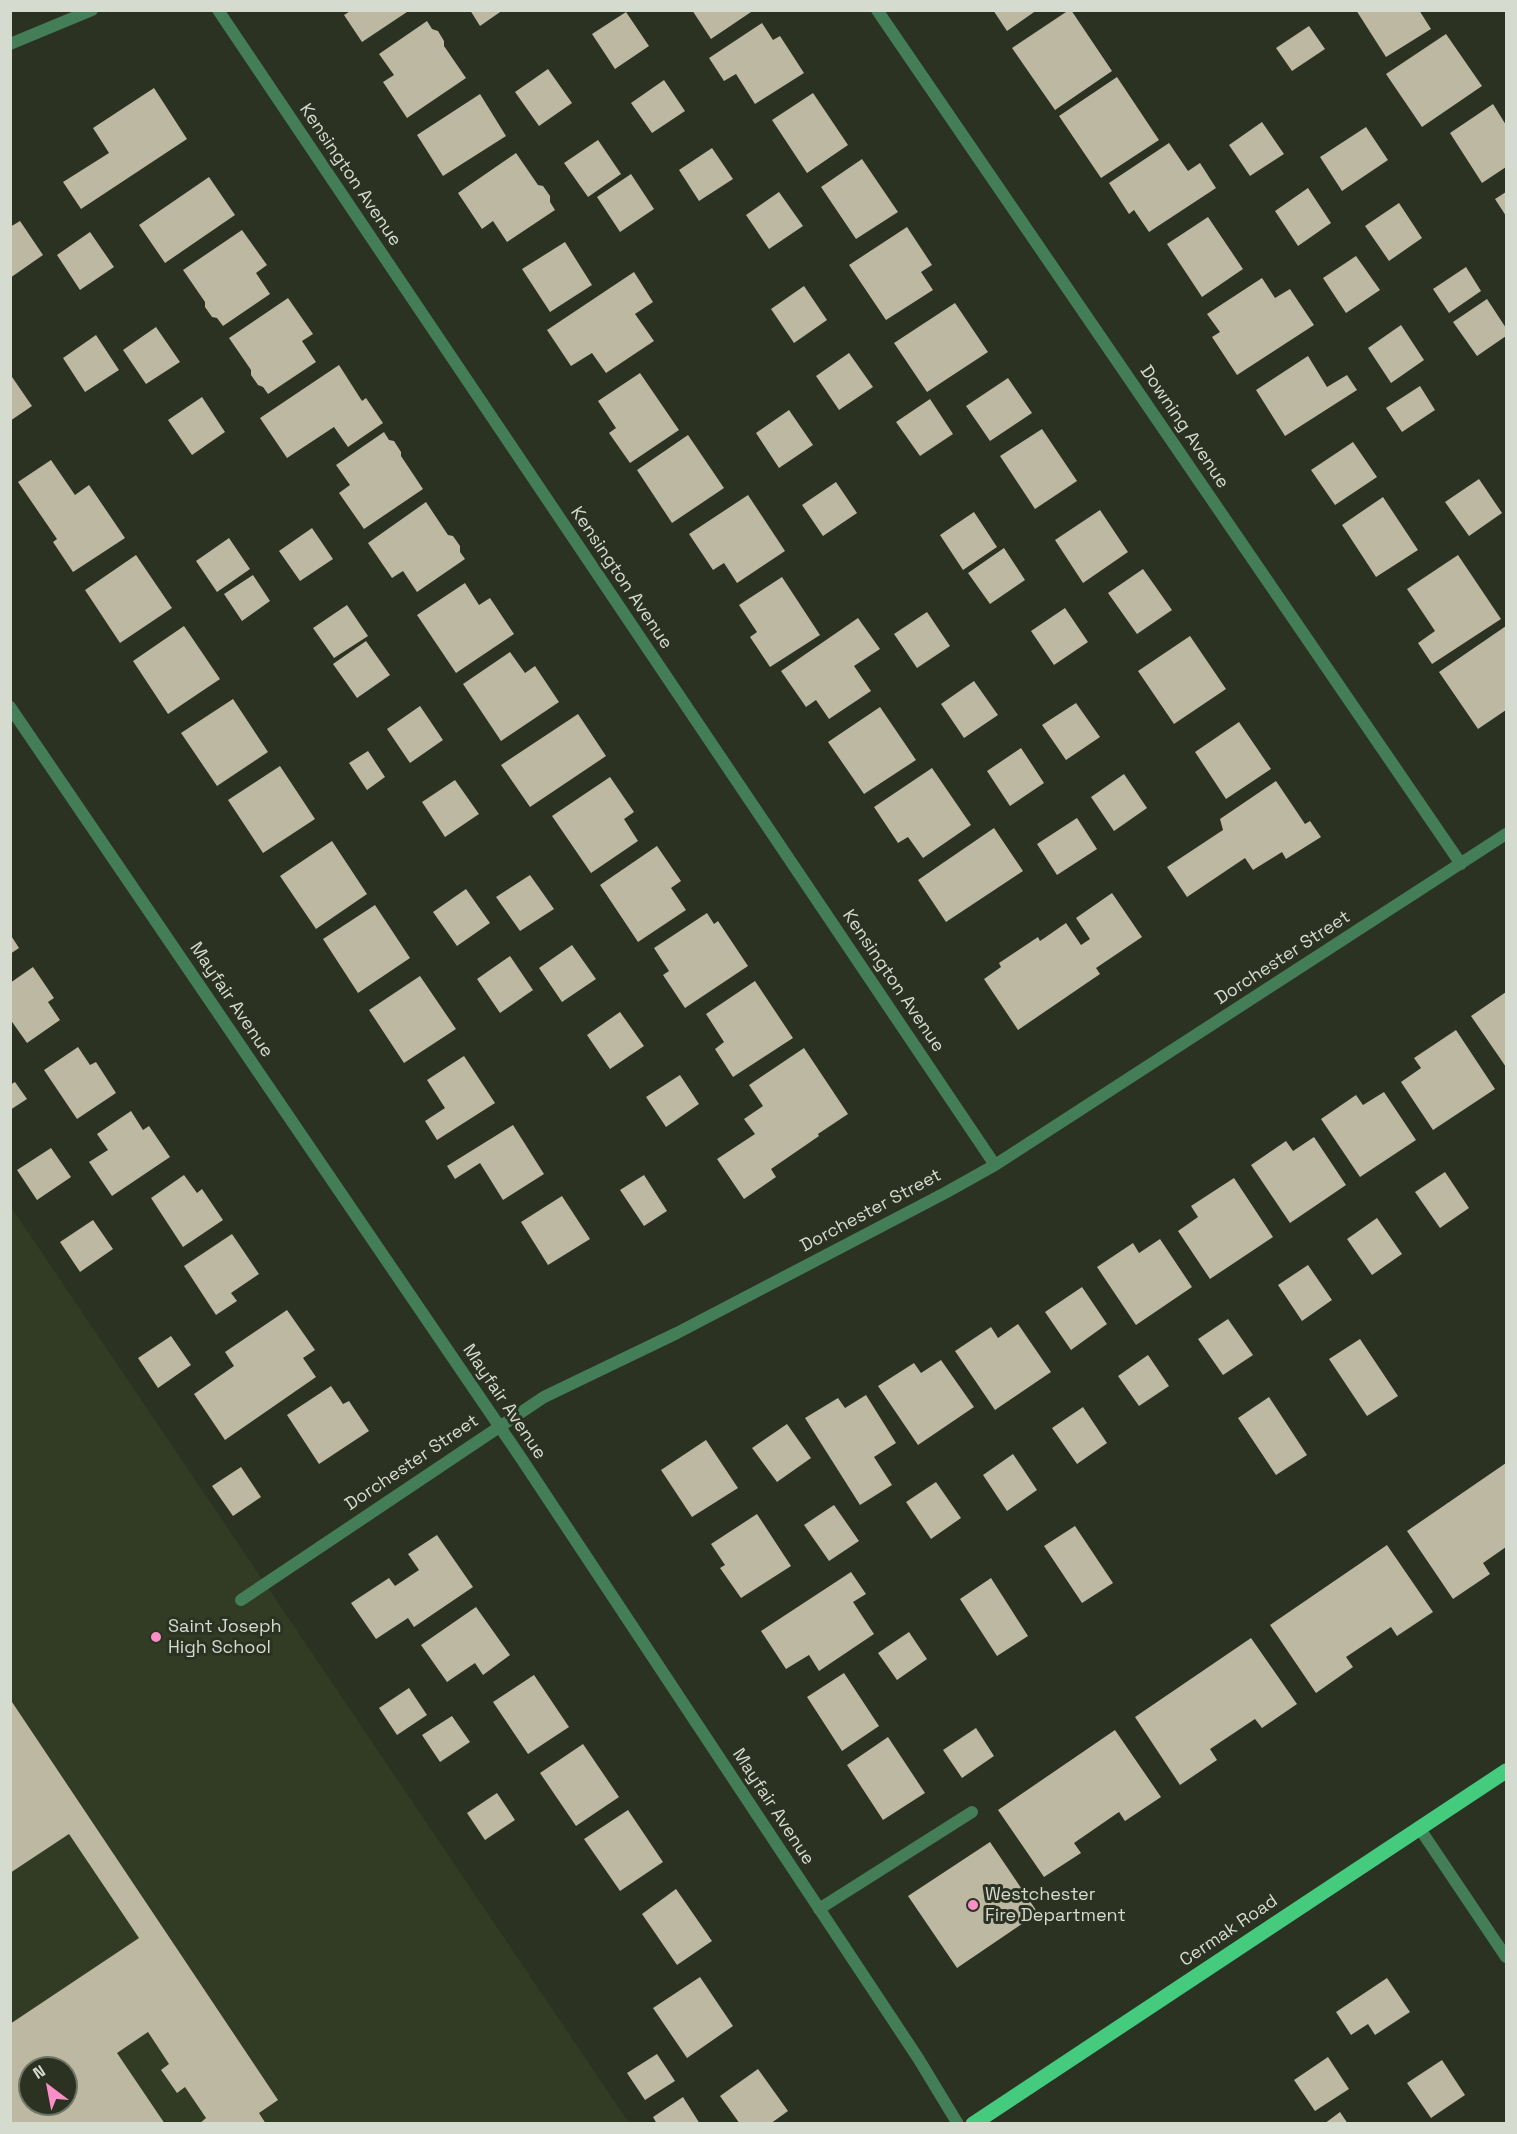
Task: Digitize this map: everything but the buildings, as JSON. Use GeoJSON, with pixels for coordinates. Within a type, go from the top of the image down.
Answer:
{"type":"FeatureCollection","features":[{"type":"Feature","properties":{"kind":"main road","name":"Cermak Road"},"geometry":{"type":"LineString","coordinates":[[973,2124],[1506,1771]]}},
{"type":"Feature","properties":{"kind":"street"},"geometry":{"type":"LineString","coordinates":[[10,44],[92,10]]}},
{"type":"Feature","properties":{"kind":"street","name":"Kensington Avenue"},"geometry":{"type":"LineString","coordinates":[[218,10],[995,1165]]}},
{"type":"Feature","properties":{"kind":"street","name":"Downing Avenue"},"geometry":{"type":"LineString","coordinates":[[877,10],[1461,864]]}},
{"type":"Feature","properties":{"kind":"street","name":"Mayfair Avenue"},"geometry":{"type":"LineString","coordinates":[[10,707],[499,1426],[918,2058],[958,2124]]}},
{"type":"Feature","properties":{"kind":"street","name":"Dorchester Street"},"geometry":{"type":"LineString","coordinates":[[241,1600],[544,1396],[677,1333],[995,1165],[1506,834]]}},
{"type":"Feature","properties":{"kind":"street"},"geometry":{"type":"LineString","coordinates":[[819,1909],[972,1812]]}},
{"type":"Feature","properties":{"kind":"street"},"geometry":{"type":"LineString","coordinates":[[1420,1829],[1506,1957]]}},
{"type":"Feature","properties":{"kind":"shaded area","name":"Saint Joseph High School"},"geometry":{"type":"Polygon","coordinates":[[[11,1207],[629,2123],[11,2123],[11,1207]]]}},
{"type":"Feature","properties":{"kind":"place","name":"Saint Joseph High School"},"geometry":{"type":"Point","coordinates":[156,1637]}},
{"type":"Feature","properties":{"kind":"place","name":"Westchester Fire Department"},"geometry":{"type":"Point","coordinates":[973,1905]}}]}
